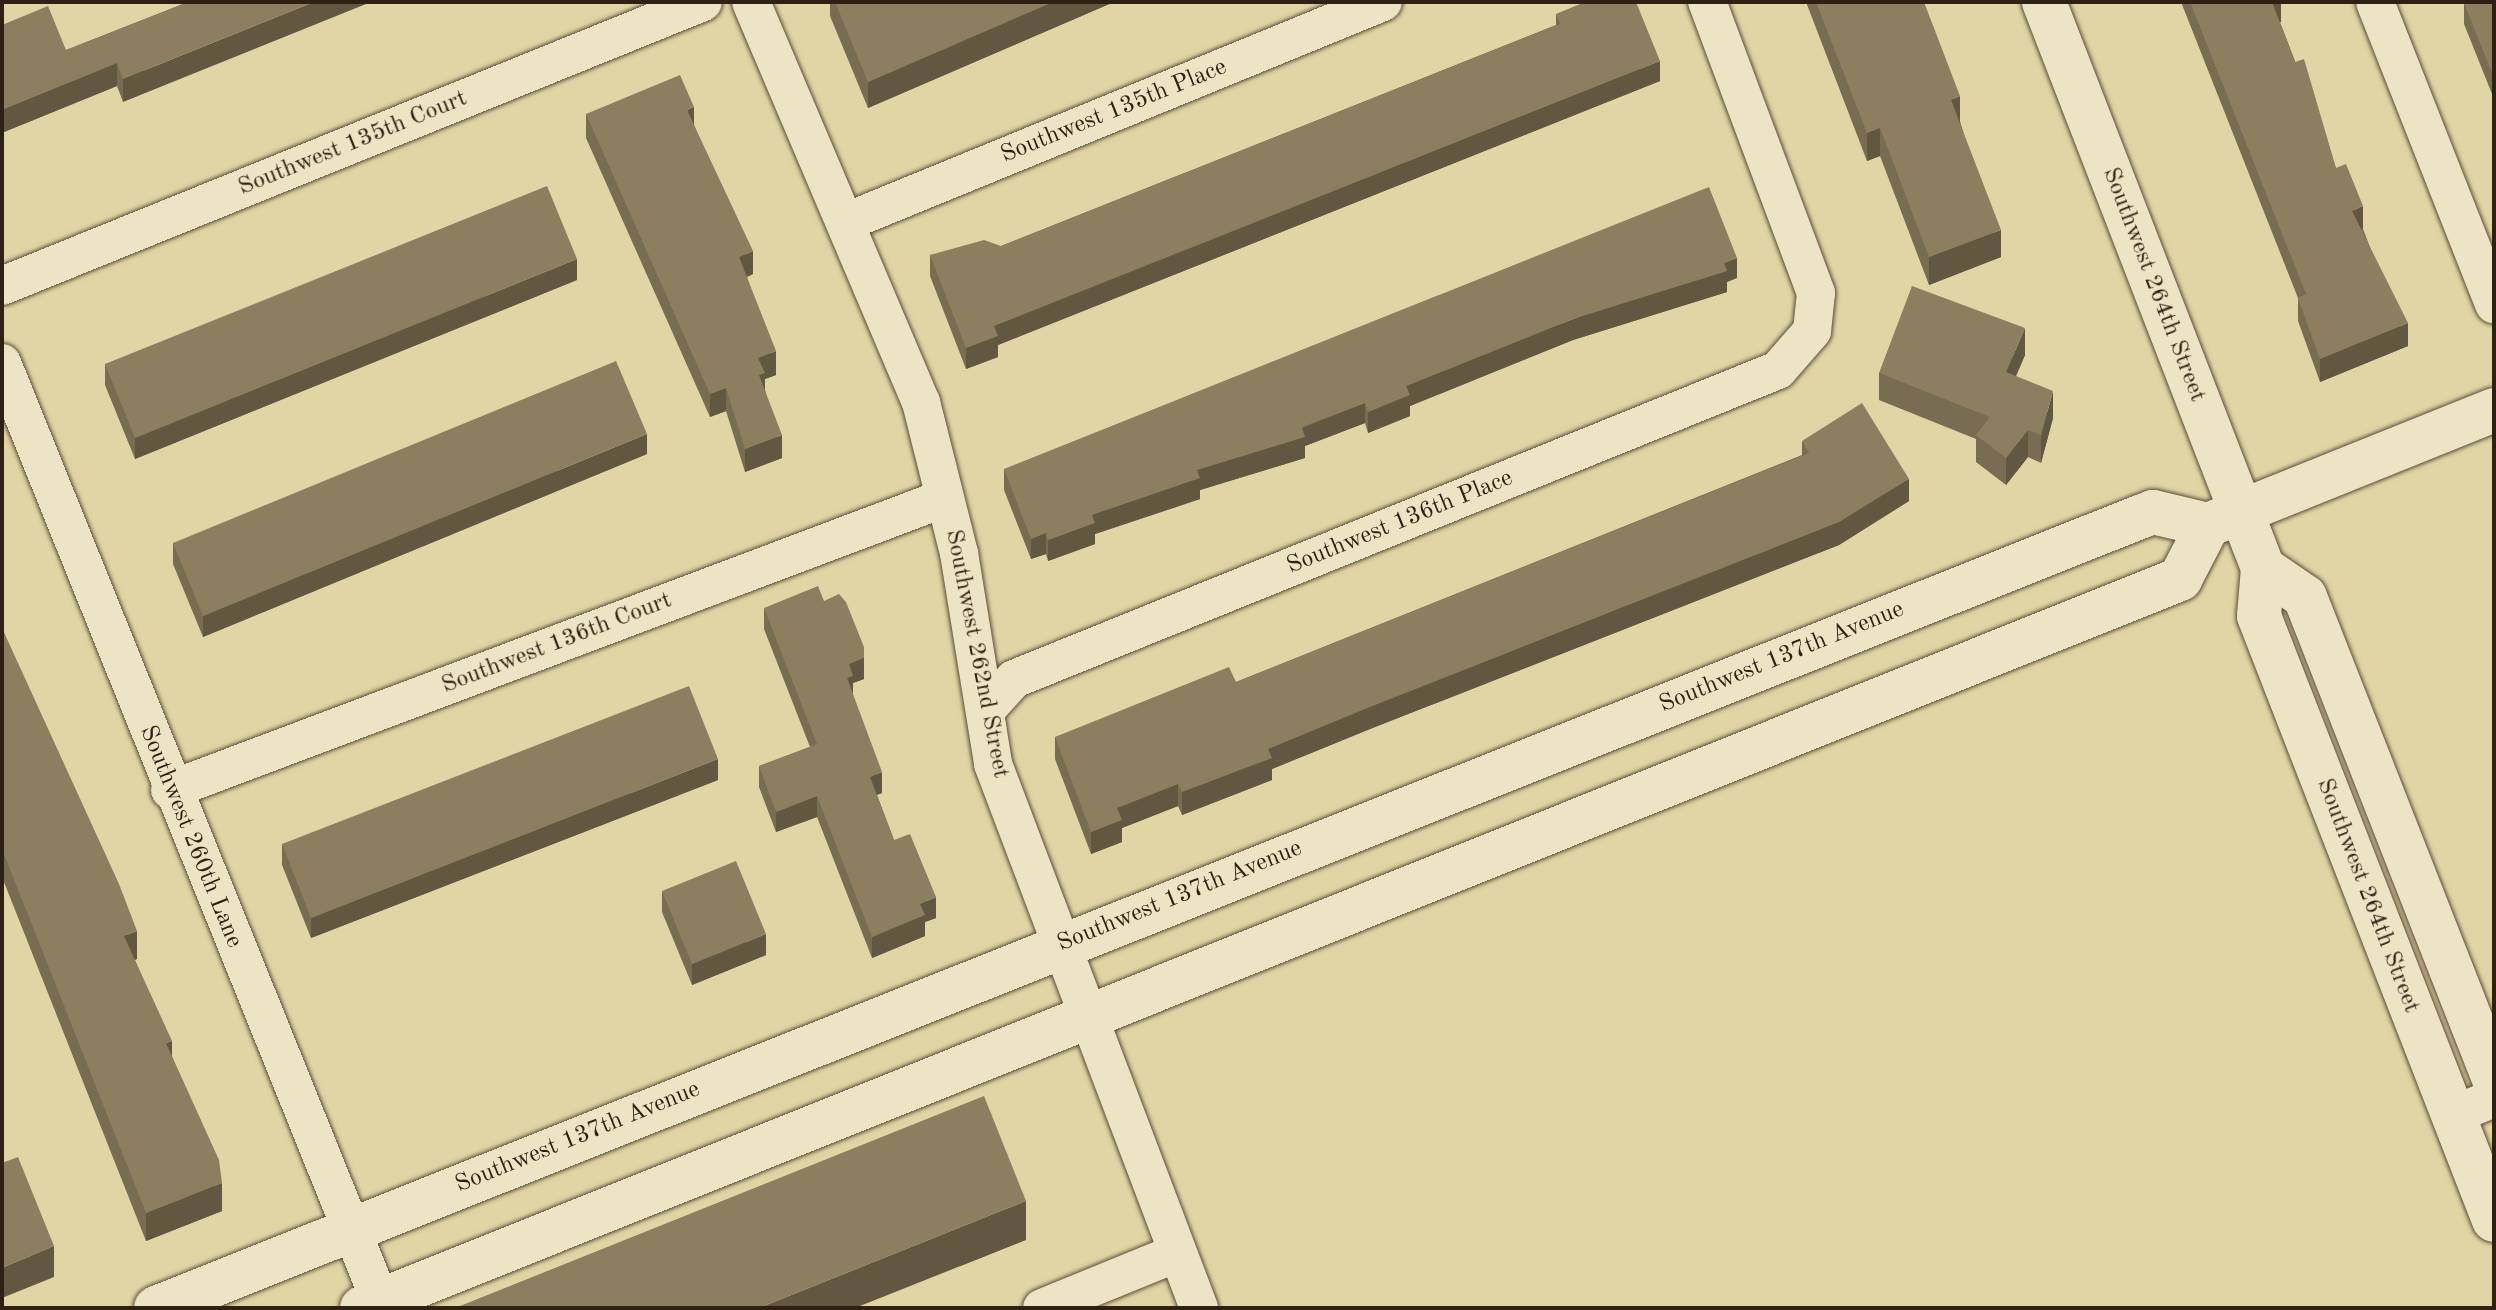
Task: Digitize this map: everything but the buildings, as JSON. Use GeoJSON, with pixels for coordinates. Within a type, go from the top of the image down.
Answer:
{"type":"FeatureCollection","features":[{"type":"Feature","properties":{"kind":"main road","name":"Southwest 264th Street"},"geometry":{"type":"LineString","coordinates":[[2044,2],[2225,519],[2263,568],[2305,597],[2494,1079]]}},
{"type":"Feature","properties":{"kind":"main road"},"geometry":{"type":"LineString","coordinates":[[375,1306],[2180,579],[2225,519],[2494,410]]}},
{"type":"Feature","properties":{"kind":"main road","name":"Southwest 137th Avenue"},"geometry":{"type":"LineString","coordinates":[[156,1308],[1057,945],[2153,512],[2225,519]]}},
{"type":"Feature","properties":{"kind":"main road","name":"Southwest 264th Street"},"geometry":{"type":"LineString","coordinates":[[2263,568],[2259,616],[2494,1220]]}},
{"type":"Feature","properties":{"kind":"street","name":"Southwest 135th Court"},"geometry":{"type":"LineString","coordinates":[[2,286],[703,2]]}},
{"type":"Feature","properties":{"kind":"street","name":"Southwest 262nd Street"},"geometry":{"type":"LineString","coordinates":[[751,2],[921,402],[945,498],[993,764],[1057,945],[1199,1308]]}},
{"type":"Feature","properties":{"kind":"street","name":"Southwest 135th Place"},"geometry":{"type":"LineString","coordinates":[[846,222],[1383,2]]}},
{"type":"Feature","properties":{"kind":"street","name":"Southwest 136th Place"},"geometry":{"type":"LineString","coordinates":[[985,711],[1014,679],[1778,370],[1812,331],[1816,293],[1792,213],[1707,2]]}},
{"type":"Feature","properties":{"kind":"street"},"geometry":{"type":"LineString","coordinates":[[2375,2],[2494,304]]}},
{"type":"Feature","properties":{"kind":"street","name":"Southwest 260th Lane"},"geometry":{"type":"LineString","coordinates":[[2,363],[170,790],[350,1229],[375,1306]]}},
{"type":"Feature","properties":{"kind":"street","name":"Southwest 136th Court"},"geometry":{"type":"LineString","coordinates":[[170,790],[945,498]]}},
{"type":"Feature","properties":{"kind":"street"},"geometry":{"type":"LineString","coordinates":[[2453,1115],[2494,1098]]}},
{"type":"Feature","properties":{"kind":"street"},"geometry":{"type":"LineString","coordinates":[[1042,1308],[1177,1253]]}}]}
